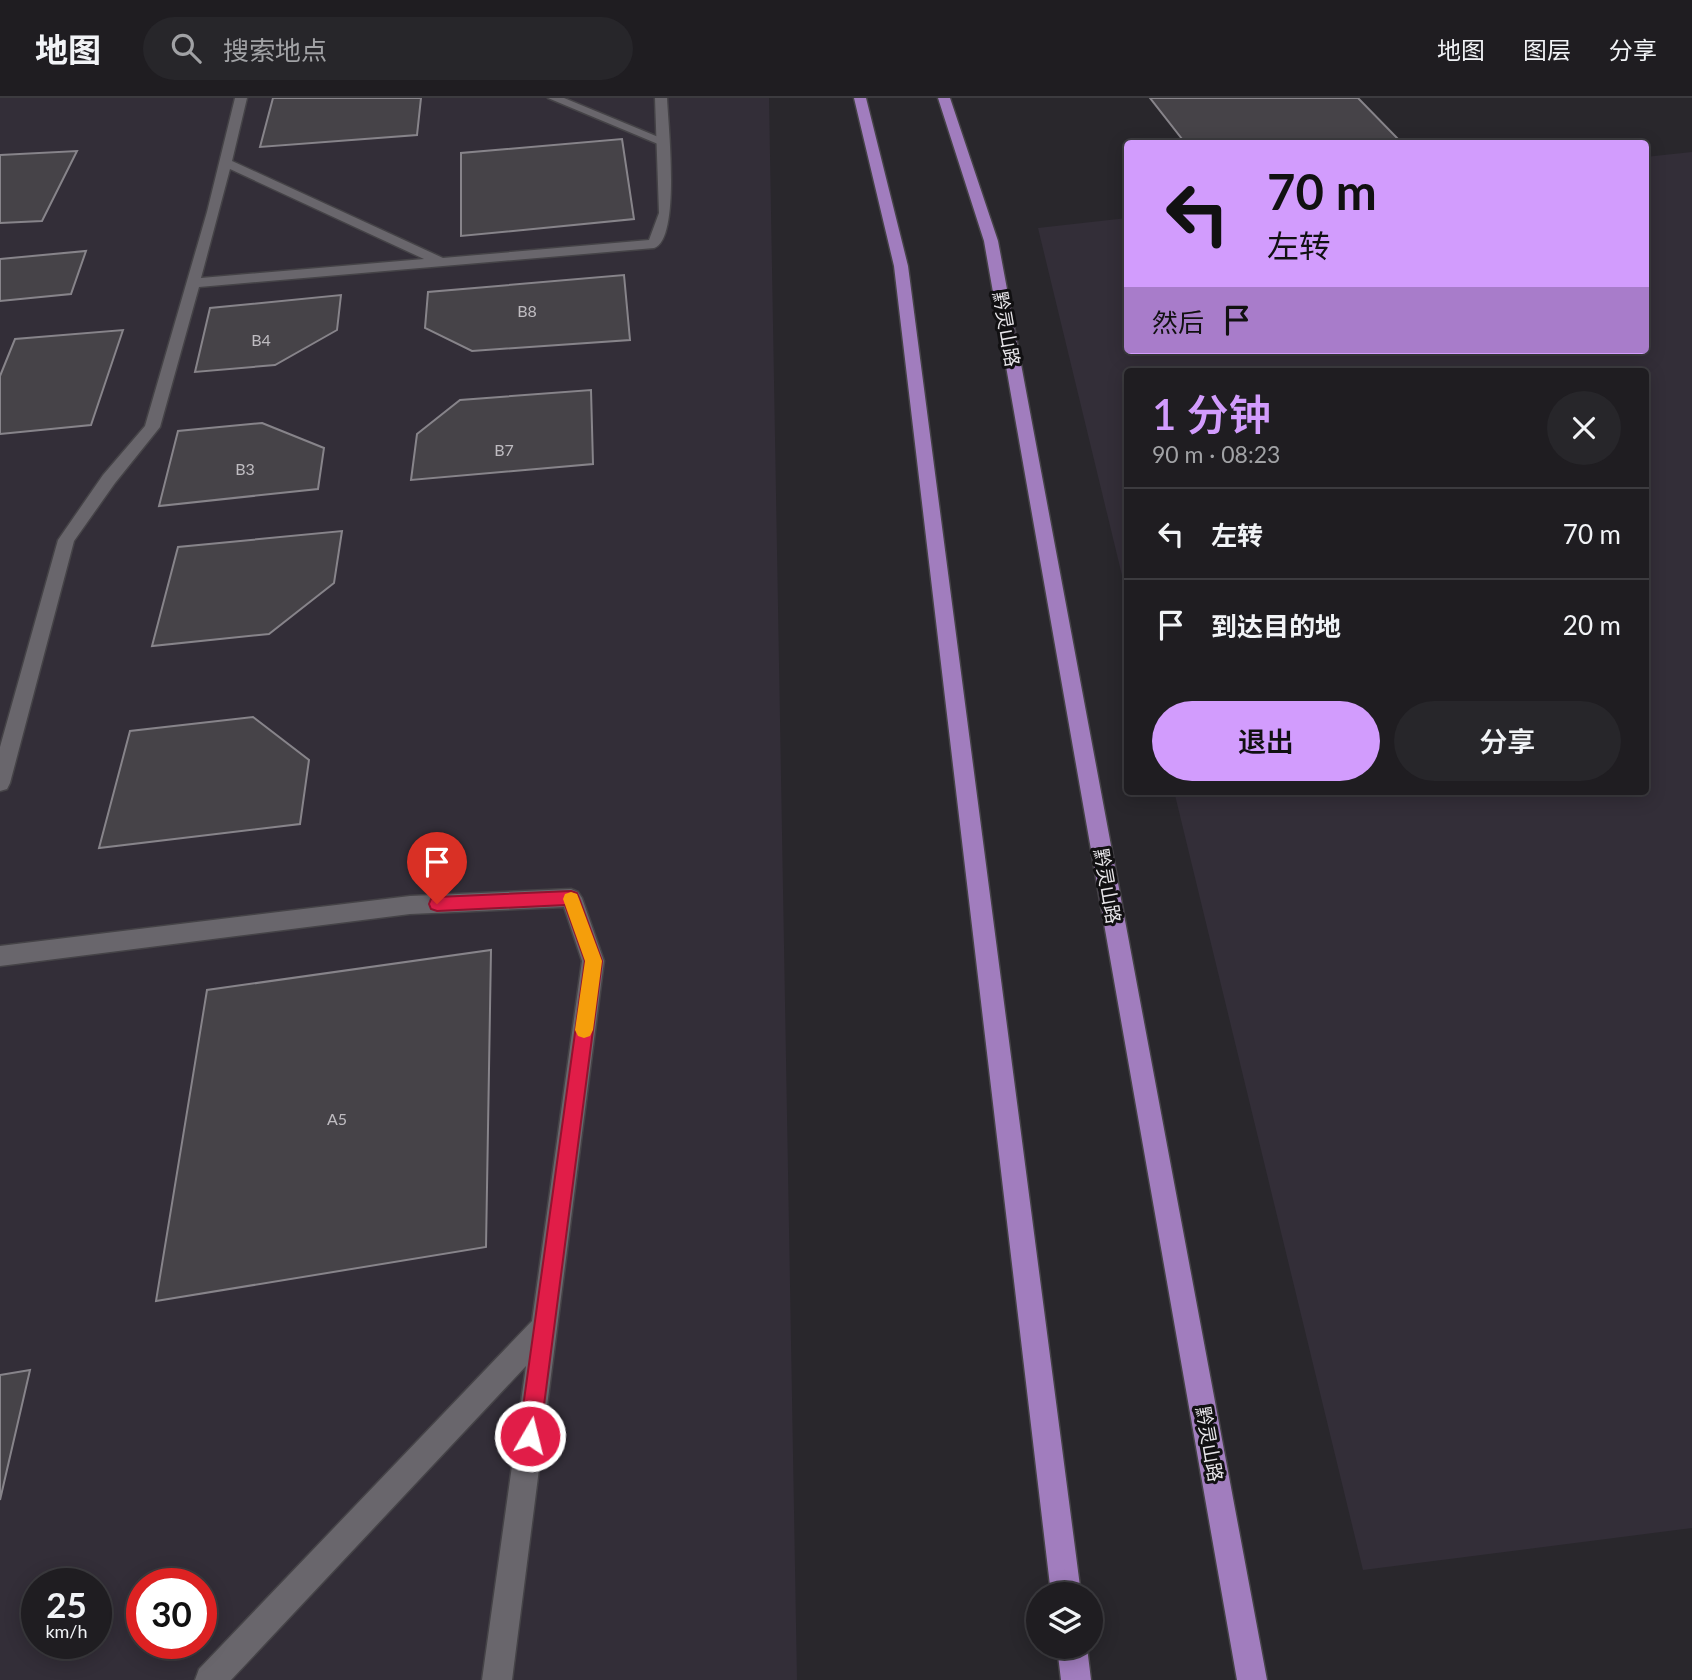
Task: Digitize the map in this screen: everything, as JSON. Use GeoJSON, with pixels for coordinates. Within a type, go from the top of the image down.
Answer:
{"type":"FeatureCollection","features":[{"type":"Feature","properties":{"kind":"main road"},"geometry":{"type":"LineString","coordinates":[[860,98],[901,266],[1065,1582]]}},
{"type":"Feature","properties":{"kind":"main road","name":"黔灵山路"},"geometry":{"type":"LineString","coordinates":[[944,98],[991,240],[1252,1680]]}},
{"type":"Feature","properties":{"kind":"main road"},"geometry":{"type":"LineString","coordinates":[[1073,1659],[1076,1680]]}},
{"type":"Feature","properties":{"kind":"street"},"geometry":{"type":"LineString","coordinates":[[0,783],[66,540],[109,479],[152,427],[241,98]]}},
{"type":"Feature","properties":{"kind":"street"},"geometry":{"type":"LineString","coordinates":[[554,98],[662,141]]}},
{"type":"Feature","properties":{"kind":"street"},"geometry":{"type":"LineString","coordinates":[[192,283],[654,244],[664,213],[661,98]]}},
{"type":"Feature","properties":{"kind":"street"},"geometry":{"type":"LineString","coordinates":[[225,162],[442,262]]}},
{"type":"Feature","properties":{"kind":"street"},"geometry":{"type":"LineString","coordinates":[[0,956],[410,905],[571,898],[593,961],[498,1680]]}},
{"type":"Feature","properties":{"kind":"street"},"geometry":{"type":"LineString","coordinates":[[210,1680],[544,1327]]}},
{"type":"Feature","properties":{"kind":"shaded area"},"geometry":{"type":"Polygon","coordinates":[[[0,98],[769,98],[797,1680],[0,1680],[0,98]]]}},
{"type":"Feature","properties":{"kind":"shaded area"},"geometry":{"type":"Polygon","coordinates":[[[1692,152],[1692,1528],[1363,1570],[1175,795],[1649,795],[1649,368],[1124,368],[1124,584],[1038,228],[1124,218],[1124,354],[1649,354],[1649,157],[1692,152]]]}},
{"type":"Feature","properties":{"kind":"building"},"geometry":{"type":"Polygon","coordinates":[[[273,98],[421,98],[417,135],[260,147],[273,98]]]}},
{"type":"Feature","properties":{"kind":"building"},"geometry":{"type":"Polygon","coordinates":[[[1150,98],[1358,98],[1399,140],[1183,140],[1150,98]]]}},
{"type":"Feature","properties":{"kind":"building"},"geometry":{"type":"Polygon","coordinates":[[[622,139],[634,219],[461,236],[461,153],[622,139]]]}},
{"type":"Feature","properties":{"kind":"building"},"geometry":{"type":"Polygon","coordinates":[[[77,151],[42,221],[0,223],[0,155],[77,151]]]}},
{"type":"Feature","properties":{"kind":"building"},"geometry":{"type":"Polygon","coordinates":[[[86,251],[71,294],[0,301],[0,259],[86,251]]]}},
{"type":"Feature","properties":{"kind":"building"},"geometry":{"type":"Polygon","coordinates":[[[624,275],[630,340],[472,351],[425,328],[428,292],[624,275]]]}},
{"type":"Feature","properties":{"kind":"building"},"geometry":{"type":"Polygon","coordinates":[[[341,295],[337,330],[275,365],[195,372],[210,308],[341,295]]]}},
{"type":"Feature","properties":{"kind":"building"},"geometry":{"type":"Polygon","coordinates":[[[123,330],[91,425],[0,434],[0,376],[15,339],[123,330]]]}},
{"type":"Feature","properties":{"kind":"building"},"geometry":{"type":"Polygon","coordinates":[[[591,390],[593,464],[411,480],[417,434],[460,400],[591,390]]]}},
{"type":"Feature","properties":{"kind":"building"},"geometry":{"type":"Polygon","coordinates":[[[262,423],[324,448],[318,489],[159,506],[178,431],[262,423]]]}},
{"type":"Feature","properties":{"kind":"building"},"geometry":{"type":"Polygon","coordinates":[[[342,531],[334,583],[269,634],[152,646],[178,547],[342,531]]]}},
{"type":"Feature","properties":{"kind":"building"},"geometry":{"type":"Polygon","coordinates":[[[253,717],[309,760],[300,824],[99,848],[130,731],[253,717]]]}},
{"type":"Feature","properties":{"kind":"building"},"geometry":{"type":"Polygon","coordinates":[[[491,950],[486,1247],[156,1301],[207,990],[491,950]]]}},
{"type":"Feature","properties":{"kind":"building"},"geometry":{"type":"Polygon","coordinates":[[[30,1370],[0,1500],[0,1375],[30,1370]]]}},
{"type":"Feature","properties":{"kind":"slow traffic"},"geometry":{"type":"LineString","coordinates":[[571,899],[593,961],[584,1030]]}},
{"type":"Feature","properties":{"kind":"route"},"geometry":{"type":"LineString","coordinates":[[437,904],[571,898],[593,961],[530,1436]]}}]}
